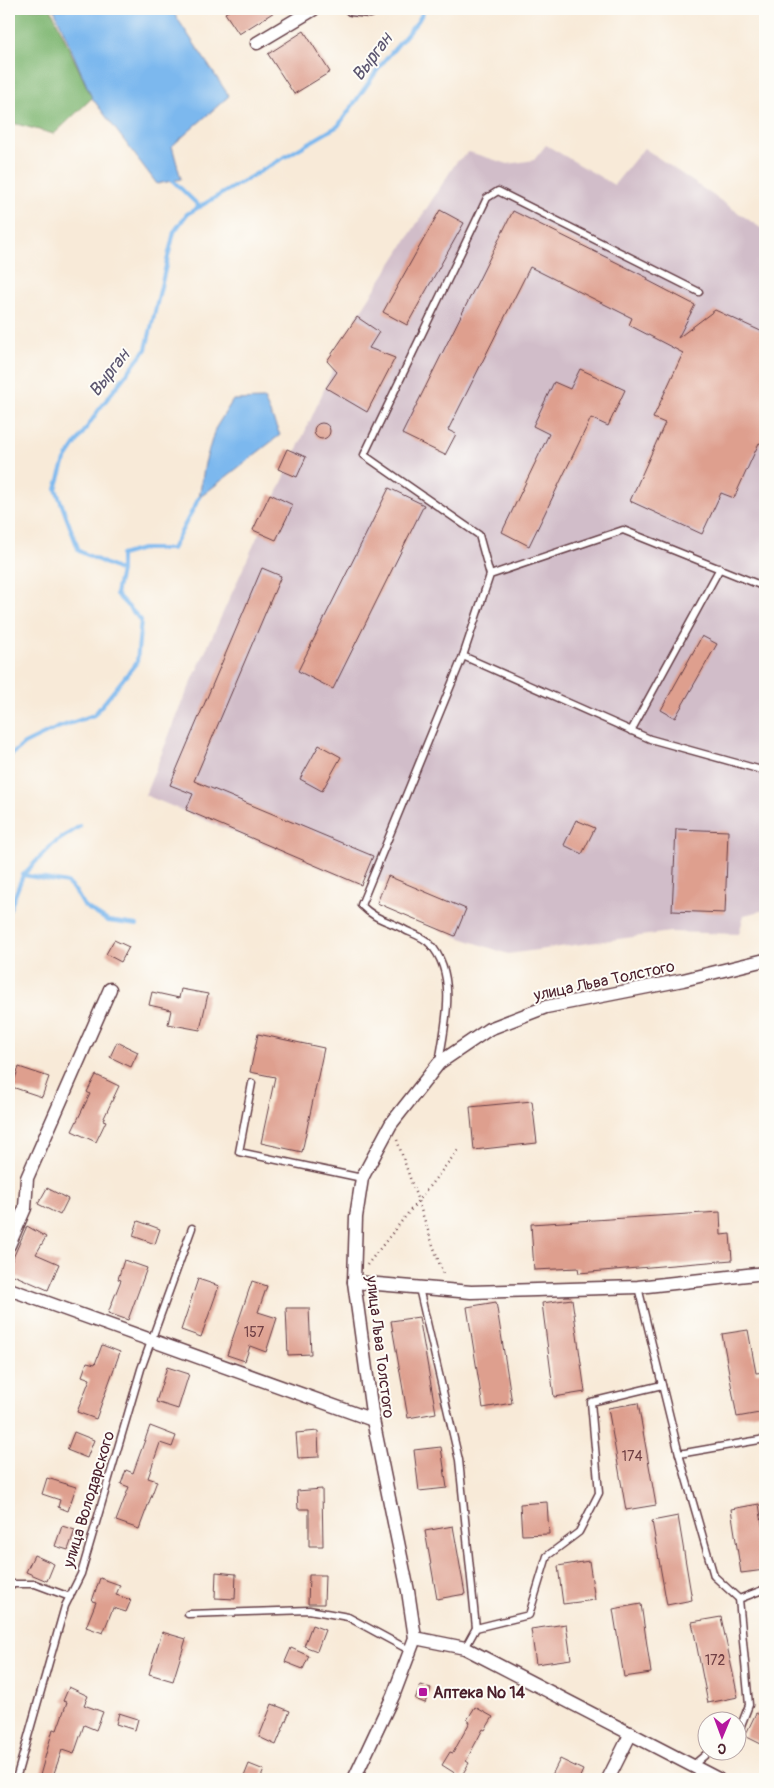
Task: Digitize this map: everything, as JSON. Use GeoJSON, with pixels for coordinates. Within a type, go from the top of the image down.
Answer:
{"type":"FeatureCollection","features":[{"type":"Feature","properties":{"kind":"street"},"geometry":{"type":"LineString","coordinates":[[257,43],[314,9]]}},
{"type":"Feature","properties":{"kind":"street"},"geometry":{"type":"LineString","coordinates":[[351,9],[370,12],[372,9]]}},
{"type":"Feature","properties":{"kind":"street","name":"улица Льва Толстого"},"geometry":{"type":"LineString","coordinates":[[415,1638],[408,1591],[373,1420],[354,1282],[356,1217],[362,1178],[391,1124],[439,1064],[489,1029],[546,1007],[683,980],[765,960]]}},
{"type":"Feature","properties":{"kind":"street"},"geometry":{"type":"LineString","coordinates":[[9,1245],[26,1208],[27,1178],[110,989]]}},
{"type":"Feature","properties":{"kind":"street"},"geometry":{"type":"LineString","coordinates":[[354,1282],[471,1292],[638,1287],[765,1273]]}},
{"type":"Feature","properties":{"kind":"street"},"geometry":{"type":"LineString","coordinates":[[9,1289],[373,1420]]}},
{"type":"Feature","properties":{"kind":"street"},"geometry":{"type":"LineString","coordinates":[[354,1779],[393,1696],[415,1638],[466,1648],[718,1779]]}},
{"type":"Feature","properties":{"kind":"street"},"geometry":{"type":"LineString","coordinates":[[608,1779],[630,1733]]}},
{"type":"Feature","properties":{"kind":"lane"},"geometry":{"type":"LineString","coordinates":[[439,1064],[449,1004],[444,970],[430,944],[403,928],[372,916],[361,904],[463,656],[490,575],[479,535],[364,455],[487,198],[498,191],[699,292]]}},
{"type":"Feature","properties":{"kind":"lane"},"geometry":{"type":"LineString","coordinates":[[490,575],[623,530],[765,587]]}},
{"type":"Feature","properties":{"kind":"lane"},"geometry":{"type":"LineString","coordinates":[[631,731],[720,568]]}},
{"type":"Feature","properties":{"kind":"lane"},"geometry":{"type":"LineString","coordinates":[[463,656],[650,739],[765,771]]}},
{"type":"Feature","properties":{"kind":"lane"},"geometry":{"type":"LineString","coordinates":[[252,1083],[238,1152],[362,1178]]}},
{"type":"Feature","properties":{"kind":"lane","name":"улица Володарского"},"geometry":{"type":"LineString","coordinates":[[16,1779],[70,1597],[81,1574],[141,1369],[192,1228]]}},
{"type":"Feature","properties":{"kind":"lane"},"geometry":{"type":"LineString","coordinates":[[638,1287],[679,1454],[714,1576],[739,1599],[749,1705],[746,1713]]}},
{"type":"Feature","properties":{"kind":"lane"},"geometry":{"type":"LineString","coordinates":[[419,1288],[459,1460],[476,1628],[466,1648]]}},
{"type":"Feature","properties":{"kind":"lane"},"geometry":{"type":"LineString","coordinates":[[476,1628],[529,1614],[547,1556],[579,1532],[583,1525],[599,1493],[591,1402],[662,1385]]}},
{"type":"Feature","properties":{"kind":"lane"},"geometry":{"type":"LineString","coordinates":[[679,1454],[765,1439]]}},
{"type":"Feature","properties":{"kind":"lane"},"geometry":{"type":"LineString","coordinates":[[9,1584],[35,1584],[70,1597]]}},
{"type":"Feature","properties":{"kind":"lane"},"geometry":{"type":"LineString","coordinates":[[739,1599],[765,1589]]}},
{"type":"Feature","properties":{"kind":"lane"},"geometry":{"type":"LineString","coordinates":[[188,1614],[309,1610],[348,1617],[409,1650]]}},
{"type":"Feature","properties":{"kind":"lane"},"geometry":{"type":"LineString","coordinates":[[691,1766],[698,1760]]}},
{"type":"Feature","properties":{"kind":"path"},"geometry":{"type":"LineString","coordinates":[[391,1124],[448,1290]]}},
{"type":"Feature","properties":{"kind":"path"},"geometry":{"type":"LineString","coordinates":[[354,1282],[459,1149]]}},
{"type":"Feature","properties":{"kind":"shaded area"},"geometry":{"type":"Polygon","coordinates":[[[546,145],[614,185],[644,148],[765,231],[765,910],[744,915],[739,934],[670,932],[508,954],[455,936],[377,903],[385,884],[364,877],[361,885],[145,795],[182,703],[357,317],[457,161],[469,152],[508,164],[534,160],[546,145]]]}},
{"type":"Feature","properties":{"kind":"green space"},"geometry":{"type":"Polygon","coordinates":[[[9,9],[51,9],[92,98],[54,134],[9,122],[9,9]]]}},
{"type":"Feature","properties":{"kind":"water"},"geometry":{"type":"Polygon","coordinates":[[[54,9],[171,9],[229,96],[172,146],[181,179],[157,184],[92,98],[54,9]]]}},
{"type":"Feature","properties":{"kind":"water"},"geometry":{"type":"Polygon","coordinates":[[[264,399],[280,435],[199,498],[205,463],[215,429],[233,400],[264,399]]]}},
{"type":"Feature","properties":{"kind":"building"},"geometry":{"type":"Polygon","coordinates":[[[232,9],[279,9],[239,34],[225,13],[232,9]]]}},
{"type":"Feature","properties":{"kind":"building"},"geometry":{"type":"Polygon","coordinates":[[[304,31],[330,72],[294,94],[268,54],[304,31]]]}},
{"type":"Feature","properties":{"kind":"building"},"geometry":{"type":"Polygon","coordinates":[[[440,210],[464,223],[407,325],[383,312],[440,210]]]}},
{"type":"Feature","properties":{"kind":"building"},"geometry":{"type":"Polygon","coordinates":[[[513,211],[648,278],[647,280],[695,305],[678,338],[715,310],[765,333],[765,445],[759,443],[734,498],[721,493],[702,534],[630,501],[665,423],[653,418],[683,353],[629,325],[632,318],[530,267],[448,430],[456,434],[445,455],[402,434],[513,211]]]}},
{"type":"Feature","properties":{"kind":"building"},"geometry":{"type":"Polygon","coordinates":[[[357,317],[379,332],[369,348],[395,358],[367,412],[326,388],[337,372],[327,361],[357,317]]]}},
{"type":"Feature","properties":{"kind":"building"},"geometry":{"type":"Polygon","coordinates":[[[580,369],[625,390],[608,426],[591,418],[529,546],[502,532],[549,434],[533,426],[554,382],[570,389],[580,369]]]}},
{"type":"Feature","properties":{"kind":"building"},"geometry":{"type":"Polygon","coordinates":[[[319,423],[325,423],[330,428],[328,437],[319,439],[314,434],[314,428],[319,423]]]}},
{"type":"Feature","properties":{"kind":"building"},"geometry":{"type":"Polygon","coordinates":[[[287,449],[306,457],[297,477],[278,469],[287,449]]]}},
{"type":"Feature","properties":{"kind":"building"},"geometry":{"type":"Polygon","coordinates":[[[389,488],[424,505],[333,689],[298,671],[389,488]]]}},
{"type":"Feature","properties":{"kind":"building"},"geometry":{"type":"Polygon","coordinates":[[[270,494],[293,505],[276,540],[253,530],[270,494]]]}},
{"type":"Feature","properties":{"kind":"building"},"geometry":{"type":"Polygon","coordinates":[[[262,568],[281,576],[194,781],[373,856],[361,885],[186,810],[193,794],[170,785],[262,568]]]}},
{"type":"Feature","properties":{"kind":"building"},"geometry":{"type":"Polygon","coordinates":[[[702,636],[717,644],[675,718],[661,710],[702,636]]]}},
{"type":"Feature","properties":{"kind":"building"},"geometry":{"type":"Polygon","coordinates":[[[319,745],[341,757],[322,791],[300,779],[319,745]]]}},
{"type":"Feature","properties":{"kind":"building"},"geometry":{"type":"Polygon","coordinates":[[[576,820],[595,828],[582,854],[564,845],[576,820]]]}},
{"type":"Feature","properties":{"kind":"building"},"geometry":{"type":"Polygon","coordinates":[[[676,829],[728,831],[725,913],[672,911],[676,829]]]}},
{"type":"Feature","properties":{"kind":"building"},"geometry":{"type":"Polygon","coordinates":[[[388,876],[466,909],[455,936],[377,903],[388,876]]]}},
{"type":"Feature","properties":{"kind":"building"},"geometry":{"type":"Polygon","coordinates":[[[114,940],[129,947],[121,962],[106,954],[114,940]]]}},
{"type":"Feature","properties":{"kind":"building"},"geometry":{"type":"Polygon","coordinates":[[[181,989],[208,994],[200,1030],[168,1024],[171,1010],[149,1005],[152,992],[179,998],[181,989]]]}},
{"type":"Feature","properties":{"kind":"building"},"geometry":{"type":"Polygon","coordinates":[[[258,1034],[324,1048],[302,1152],[261,1143],[275,1077],[250,1072],[258,1034]]]}},
{"type":"Feature","properties":{"kind":"building"},"geometry":{"type":"Polygon","coordinates":[[[117,1042],[138,1052],[131,1067],[110,1057],[117,1042]]]}},
{"type":"Feature","properties":{"kind":"building"},"geometry":{"type":"Polygon","coordinates":[[[19,1067],[49,1077],[42,1097],[12,1087],[19,1067]]]}},
{"type":"Feature","properties":{"kind":"building"},"geometry":{"type":"Polygon","coordinates":[[[96,1075],[119,1086],[103,1120],[106,1121],[96,1142],[72,1131],[90,1094],[87,1092],[96,1075]]]}},
{"type":"Feature","properties":{"kind":"building"},"geometry":{"type":"Polygon","coordinates":[[[532,1101],[537,1143],[474,1150],[470,1107],[532,1101]]]}},
{"type":"Feature","properties":{"kind":"building"},"geometry":{"type":"Polygon","coordinates":[[[47,1188],[68,1199],[60,1215],[38,1204],[47,1188]]]}},
{"type":"Feature","properties":{"kind":"building"},"geometry":{"type":"Polygon","coordinates":[[[720,1212],[721,1235],[730,1234],[732,1260],[579,1273],[578,1268],[534,1270],[531,1224],[720,1212]]]}},
{"type":"Feature","properties":{"kind":"building"},"geometry":{"type":"Polygon","coordinates":[[[138,1221],[160,1229],[155,1244],[133,1236],[138,1221]]]}},
{"type":"Feature","properties":{"kind":"building"},"geometry":{"type":"Polygon","coordinates":[[[27,1226],[46,1237],[36,1254],[59,1264],[48,1290],[9,1273],[9,1267],[27,1226]]]}},
{"type":"Feature","properties":{"kind":"building"},"geometry":{"type":"Polygon","coordinates":[[[124,1260],[147,1268],[128,1320],[108,1313],[121,1280],[118,1279],[124,1260]]]}},
{"type":"Feature","properties":{"kind":"building"},"geometry":{"type":"Polygon","coordinates":[[[198,1279],[219,1286],[201,1337],[181,1330],[198,1279]]]}},
{"type":"Feature","properties":{"kind":"building"},"geometry":{"type":"Polygon","coordinates":[[[252,1281],[267,1286],[258,1312],[277,1318],[266,1352],[250,1346],[245,1361],[227,1355],[252,1281]]]}},
{"type":"Feature","properties":{"kind":"building"},"geometry":{"type":"Polygon","coordinates":[[[572,1299],[585,1392],[554,1397],[542,1303],[572,1299]]]}},
{"type":"Feature","properties":{"kind":"building"},"geometry":{"type":"Polygon","coordinates":[[[496,1302],[512,1403],[483,1408],[467,1307],[496,1302]]]}},
{"type":"Feature","properties":{"kind":"building"},"geometry":{"type":"Polygon","coordinates":[[[286,1308],[309,1308],[311,1354],[288,1355],[286,1308]]]}},
{"type":"Feature","properties":{"kind":"building"},"geometry":{"type":"Polygon","coordinates":[[[419,1317],[436,1413],[408,1418],[391,1321],[419,1317]]]}},
{"type":"Feature","properties":{"kind":"building"},"geometry":{"type":"Polygon","coordinates":[[[748,1330],[756,1373],[765,1372],[765,1412],[737,1417],[722,1334],[748,1330]]]}},
{"type":"Feature","properties":{"kind":"building"},"geometry":{"type":"Polygon","coordinates":[[[102,1345],[120,1352],[96,1419],[77,1412],[90,1379],[82,1376],[87,1362],[95,1364],[102,1345]]]}},
{"type":"Feature","properties":{"kind":"building"},"geometry":{"type":"Polygon","coordinates":[[[167,1367],[189,1374],[178,1409],[156,1402],[167,1367]]]}},
{"type":"Feature","properties":{"kind":"building"},"geometry":{"type":"Polygon","coordinates":[[[638,1403],[656,1505],[626,1510],[608,1408],[638,1403]]]}},
{"type":"Feature","properties":{"kind":"building"},"geometry":{"type":"Polygon","coordinates":[[[150,1426],[176,1436],[172,1447],[160,1443],[148,1478],[157,1481],[139,1529],[116,1521],[129,1487],[121,1484],[126,1470],[133,1473],[150,1426]]]}},
{"type":"Feature","properties":{"kind":"building"},"geometry":{"type":"Polygon","coordinates":[[[318,1431],[319,1457],[298,1458],[296,1433],[318,1431]]]}},
{"type":"Feature","properties":{"kind":"building"},"geometry":{"type":"Polygon","coordinates":[[[74,1432],[94,1440],[87,1458],[67,1450],[74,1432]]]}},
{"type":"Feature","properties":{"kind":"building"},"geometry":{"type":"Polygon","coordinates":[[[441,1447],[447,1488],[419,1491],[414,1450],[441,1447]]]}},
{"type":"Feature","properties":{"kind":"building"},"geometry":{"type":"Polygon","coordinates":[[[47,1478],[76,1487],[68,1511],[58,1507],[60,1500],[42,1494],[47,1478]]]}},
{"type":"Feature","properties":{"kind":"building"},"geometry":{"type":"Polygon","coordinates":[[[322,1489],[323,1546],[309,1546],[309,1509],[298,1509],[297,1491],[322,1489]]]}},
{"type":"Feature","properties":{"kind":"building"},"geometry":{"type":"Polygon","coordinates":[[[547,1502],[549,1534],[522,1535],[520,1504],[547,1502]]]}},
{"type":"Feature","properties":{"kind":"building"},"geometry":{"type":"Polygon","coordinates":[[[759,1504],[765,1543],[765,1570],[741,1573],[731,1509],[759,1504]]]}},
{"type":"Feature","properties":{"kind":"building"},"geometry":{"type":"Polygon","coordinates":[[[678,1516],[692,1600],[667,1605],[652,1521],[678,1516]]]}},
{"type":"Feature","properties":{"kind":"building"},"geometry":{"type":"Polygon","coordinates":[[[62,1526],[75,1530],[68,1550],[55,1546],[62,1526]]]}},
{"type":"Feature","properties":{"kind":"building"},"geometry":{"type":"Polygon","coordinates":[[[453,1526],[465,1594],[437,1599],[425,1531],[453,1526]]]}},
{"type":"Feature","properties":{"kind":"building"},"geometry":{"type":"Polygon","coordinates":[[[34,1555],[54,1564],[47,1581],[26,1572],[34,1555]]]}},
{"type":"Feature","properties":{"kind":"building"},"geometry":{"type":"Polygon","coordinates":[[[589,1561],[595,1600],[563,1604],[558,1566],[589,1561]]]}},
{"type":"Feature","properties":{"kind":"building"},"geometry":{"type":"Polygon","coordinates":[[[216,1572],[236,1574],[235,1599],[215,1598],[216,1572]]]}},
{"type":"Feature","properties":{"kind":"building"},"geometry":{"type":"Polygon","coordinates":[[[309,1575],[325,1575],[324,1604],[308,1604],[309,1575]]]}},
{"type":"Feature","properties":{"kind":"building"},"geometry":{"type":"Polygon","coordinates":[[[100,1578],[120,1585],[116,1595],[131,1600],[126,1612],[113,1608],[103,1633],[86,1627],[96,1602],[92,1601],[100,1578]]]}},
{"type":"Feature","properties":{"kind":"building"},"geometry":{"type":"Polygon","coordinates":[[[641,1604],[651,1673],[624,1677],[613,1609],[641,1604]]]}},
{"type":"Feature","properties":{"kind":"building"},"geometry":{"type":"Polygon","coordinates":[[[721,1617],[738,1697],[708,1703],[692,1622],[721,1617]]]}},
{"type":"Feature","properties":{"kind":"building"},"geometry":{"type":"Polygon","coordinates":[[[566,1624],[571,1659],[536,1664],[531,1629],[566,1624]]]}},
{"type":"Feature","properties":{"kind":"building"},"geometry":{"type":"Polygon","coordinates":[[[312,1625],[325,1630],[317,1651],[304,1646],[312,1625]]]}},
{"type":"Feature","properties":{"kind":"building"},"geometry":{"type":"Polygon","coordinates":[[[162,1632],[186,1639],[173,1681],[149,1674],[162,1632]]]}},
{"type":"Feature","properties":{"kind":"building"},"geometry":{"type":"Polygon","coordinates":[[[291,1648],[309,1656],[303,1669],[285,1662],[291,1648]]]}},
{"type":"Feature","properties":{"kind":"building"},"geometry":{"type":"Polygon","coordinates":[[[421,1685],[431,1688],[425,1703],[415,1699],[421,1685]]]}},
{"type":"Feature","properties":{"kind":"building"},"geometry":{"type":"Polygon","coordinates":[[[69,1687],[88,1696],[84,1705],[103,1712],[96,1730],[84,1725],[74,1754],[62,1750],[52,1779],[39,1779],[53,1729],[57,1730],[67,1702],[63,1701],[69,1687]]]}},
{"type":"Feature","properties":{"kind":"building"},"geometry":{"type":"Polygon","coordinates":[[[272,1704],[290,1711],[276,1745],[259,1737],[272,1704]]]}},
{"type":"Feature","properties":{"kind":"building"},"geometry":{"type":"Polygon","coordinates":[[[475,1707],[493,1717],[485,1730],[483,1729],[466,1761],[469,1763],[461,1777],[442,1765],[450,1752],[453,1753],[470,1722],[467,1720],[475,1707]]]}},
{"type":"Feature","properties":{"kind":"building"},"geometry":{"type":"Polygon","coordinates":[[[119,1713],[138,1719],[135,1730],[116,1724],[119,1713]]]}},
{"type":"Feature","properties":{"kind":"building"},"geometry":{"type":"Polygon","coordinates":[[[756,1713],[765,1718],[765,1746],[746,1736],[756,1713]]]}},
{"type":"Feature","properties":{"kind":"building"},"geometry":{"type":"Polygon","coordinates":[[[560,1759],[583,1770],[579,1779],[550,1779],[560,1759]]]}},
{"type":"Feature","properties":{"kind":"building"},"geometry":{"type":"Polygon","coordinates":[[[249,1764],[264,1770],[260,1779],[243,1779],[249,1764]]]}},
{"type":"Feature","properties":{"kind":"waterway","name":"Вырган"},"geometry":{"type":"LineString","coordinates":[[9,757],[24,744],[57,728],[94,715],[137,662],[141,620],[116,594],[121,571],[79,551],[56,489],[65,460],[100,408],[146,349],[174,232],[187,214],[338,126],[381,65],[418,21],[425,9]]}},
{"type":"Feature","properties":{"kind":"waterway"},"geometry":{"type":"LineString","coordinates":[[170,178],[200,207]]}},
{"type":"Feature","properties":{"kind":"waterway"},"geometry":{"type":"LineString","coordinates":[[121,571],[121,555],[142,549],[172,549],[199,498]]}},
{"type":"Feature","properties":{"kind":"waterway"},"geometry":{"type":"LineString","coordinates":[[9,911],[23,875],[53,844],[80,826]]}},
{"type":"Feature","properties":{"kind":"waterway"},"geometry":{"type":"LineString","coordinates":[[23,875],[67,883],[76,892],[84,906],[108,921],[137,925]]}},
{"type":"Feature","properties":{"kind":"place","name":"Аптека № 14"},"geometry":{"type":"Point","coordinates":[423,1692]}}]}
